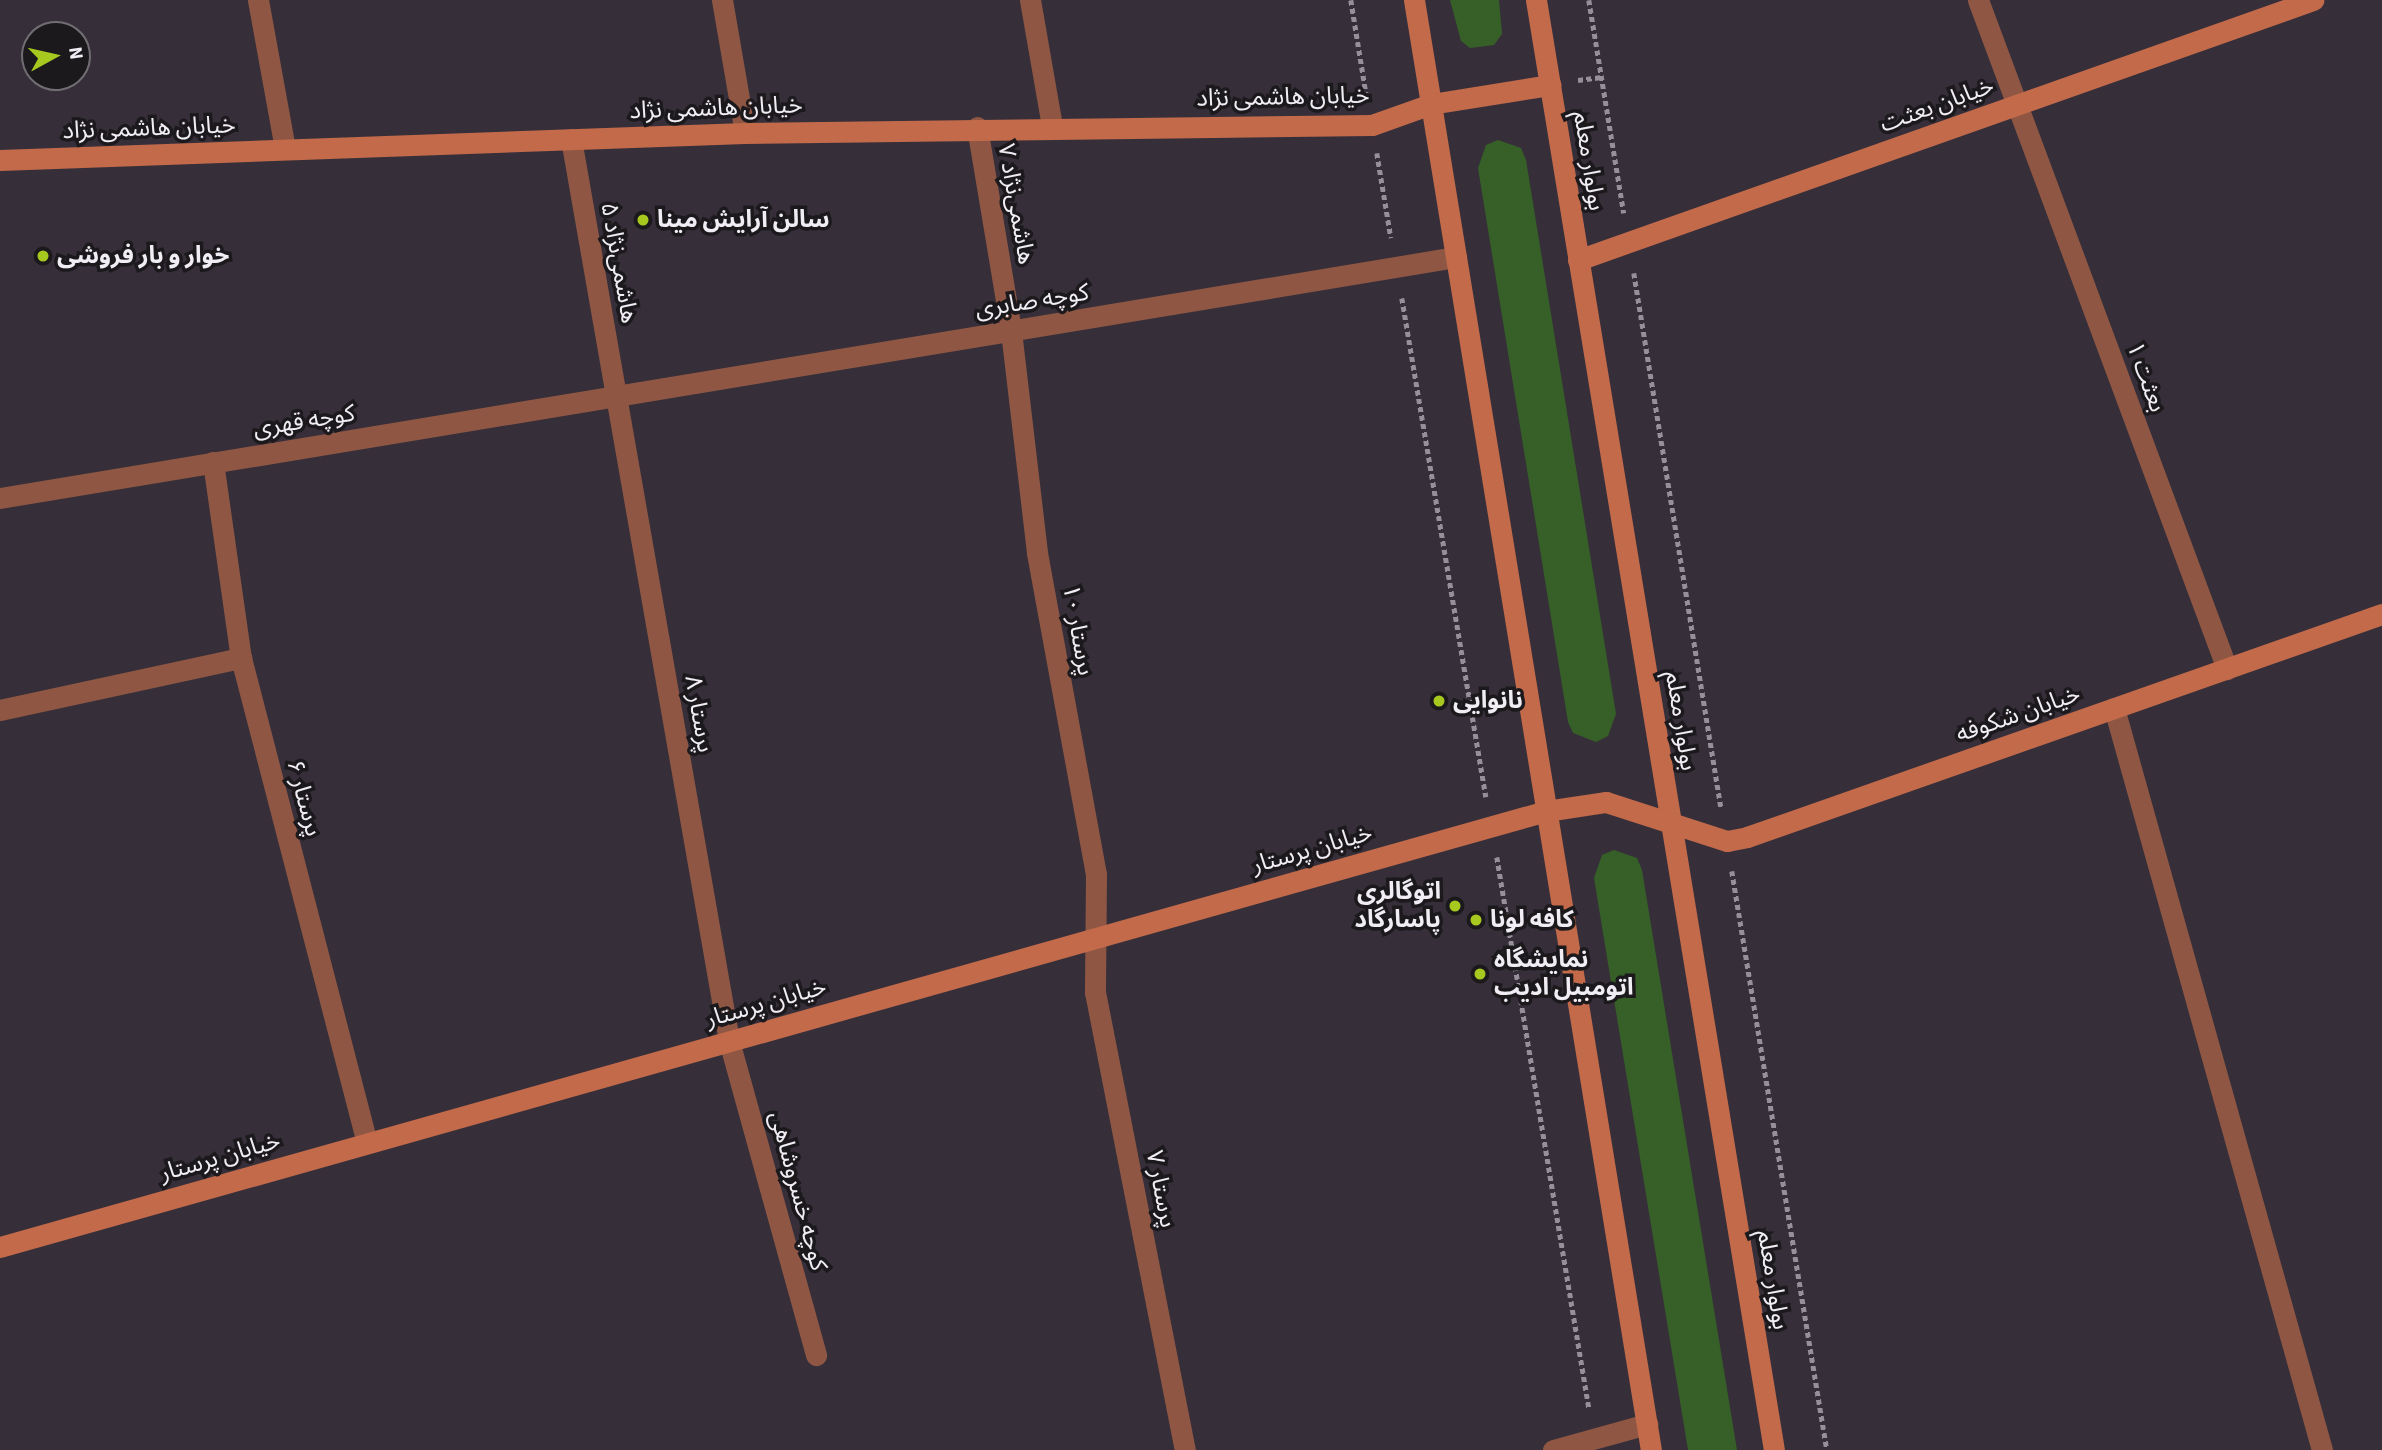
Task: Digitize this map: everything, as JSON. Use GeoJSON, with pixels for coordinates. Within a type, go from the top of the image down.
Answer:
{"type":"FeatureCollection","features":[{"type":"Feature","properties":{"kind":"street"},"geometry":{"type":"LineString","coordinates":[[258,0],[285,149]]}},
{"type":"Feature","properties":{"kind":"street"},"geometry":{"type":"LineString","coordinates":[[722,0],[745,133]]}},
{"type":"Feature","properties":{"kind":"street"},"geometry":{"type":"LineString","coordinates":[[1030,0],[1052,126]]}},
{"type":"Feature","properties":{"kind":"street"},"geometry":{"type":"LineString","coordinates":[[1414,0],[1651,1450]]}},
{"type":"Feature","properties":{"kind":"street","name":"بولوار معلم"},"geometry":{"type":"LineString","coordinates":[[1536,0],[1774,1450]]}},
{"type":"Feature","properties":{"kind":"street","name":"بعثت ۱"},"geometry":{"type":"LineString","coordinates":[[1978,0],[2227,668]]}},
{"type":"Feature","properties":{"kind":"street","name":"خیابان بعثت"},"geometry":{"type":"LineString","coordinates":[[1578,260],[2313,0]]}},
{"type":"Feature","properties":{"kind":"street","name":"خیابان هاشمی نژاد"},"geometry":{"type":"LineString","coordinates":[[0,160],[976,127],[1372,125],[1431,104],[1550,85]]}},
{"type":"Feature","properties":{"kind":"street","name":"هاشمی‌نژاد ۷"},"geometry":{"type":"LineString","coordinates":[[976,127],[1011,331]]}},
{"type":"Feature","properties":{"kind":"street","name":"هاشمی‌نژاد ۵"},"geometry":{"type":"LineString","coordinates":[[571,139],[616,396]]}},
{"type":"Feature","properties":{"kind":"street","name":"کوچه صابری"},"geometry":{"type":"LineString","coordinates":[[616,396],[1456,257]]}},
{"type":"Feature","properties":{"kind":"street","name":"پرستار ۱۰"},"geometry":{"type":"LineString","coordinates":[[1011,331],[1037,553],[1097,874],[1096,937]]}},
{"type":"Feature","properties":{"kind":"street","name":"کوچه قهری"},"geometry":{"type":"LineString","coordinates":[[0,498],[616,396]]}},
{"type":"Feature","properties":{"kind":"street","name":"پرستار ۸"},"geometry":{"type":"LineString","coordinates":[[616,396],[729,1041]]}},
{"type":"Feature","properties":{"kind":"street","name":"پرستار ۶"},"geometry":{"type":"LineString","coordinates":[[213,463],[241,658],[367,1143]]}},
{"type":"Feature","properties":{"kind":"street","name":"خیابان شکوفه"},"geometry":{"type":"LineString","coordinates":[[1727,841],[2382,614]]}},
{"type":"Feature","properties":{"kind":"street"},"geometry":{"type":"LineString","coordinates":[[0,710],[241,658]]}},
{"type":"Feature","properties":{"kind":"street"},"geometry":{"type":"LineString","coordinates":[[2114,708],[2322,1450]]}},
{"type":"Feature","properties":{"kind":"street","name":"خیابان پرستار"},"geometry":{"type":"LineString","coordinates":[[0,1247],[1546,811],[1606,802],[1671,820]]}},
{"type":"Feature","properties":{"kind":"street"},"geometry":{"type":"LineString","coordinates":[[1671,820],[1727,841]]}},
{"type":"Feature","properties":{"kind":"street","name":"پرستار ۷"},"geometry":{"type":"LineString","coordinates":[[1096,937],[1095,992],[1185,1450]]}},
{"type":"Feature","properties":{"kind":"street","name":"کوچه خسروشاهی"},"geometry":{"type":"LineString","coordinates":[[729,1041],[816,1354]]}},
{"type":"Feature","properties":{"kind":"street"},"geometry":{"type":"LineString","coordinates":[[1553,1450],[1647,1424]]}},
{"type":"Feature","properties":{"kind":"path"},"geometry":{"type":"LineString","coordinates":[[1351,0],[1594,1439]]}},
{"type":"Feature","properties":{"kind":"path"},"geometry":{"type":"LineString","coordinates":[[1589,0],[1827,1450]]}},
{"type":"Feature","properties":{"kind":"green space"},"geometry":{"type":"Polygon","coordinates":[[[1450,0],[1499,0],[1502,34],[1494,45],[1470,48],[1461,41],[1450,0]]]}},
{"type":"Feature","properties":{"kind":"green space"},"geometry":{"type":"Polygon","coordinates":[[[1498,140],[1521,148],[1526,160],[1616,714],[1608,736],[1596,742],[1573,733],[1568,722],[1478,168],[1486,145],[1498,140]]]}},
{"type":"Feature","properties":{"kind":"green space"},"geometry":{"type":"Polygon","coordinates":[[[1614,850],[1637,858],[1642,870],[1737,1450],[1688,1450],[1594,878],[1602,855],[1614,850]]]}},
{"type":"Feature","properties":{"kind":"place","name":"سالن آرایش مینا"},"geometry":{"type":"Point","coordinates":[643,220]}},
{"type":"Feature","properties":{"kind":"place","name":"خوار و بار فروشی"},"geometry":{"type":"Point","coordinates":[43,256]}},
{"type":"Feature","properties":{"kind":"place","name":"نانوایی"},"geometry":{"type":"Point","coordinates":[1439,701]}},
{"type":"Feature","properties":{"kind":"place","name":"اتوگالری پاسارگاد"},"geometry":{"type":"Point","coordinates":[1455,906]}},
{"type":"Feature","properties":{"kind":"place","name":"کافه لونا"},"geometry":{"type":"Point","coordinates":[1476,920]}},
{"type":"Feature","properties":{"kind":"place","name":"نمایشگاه اتومبیل ادیب"},"geometry":{"type":"Point","coordinates":[1480,974]}}]}
